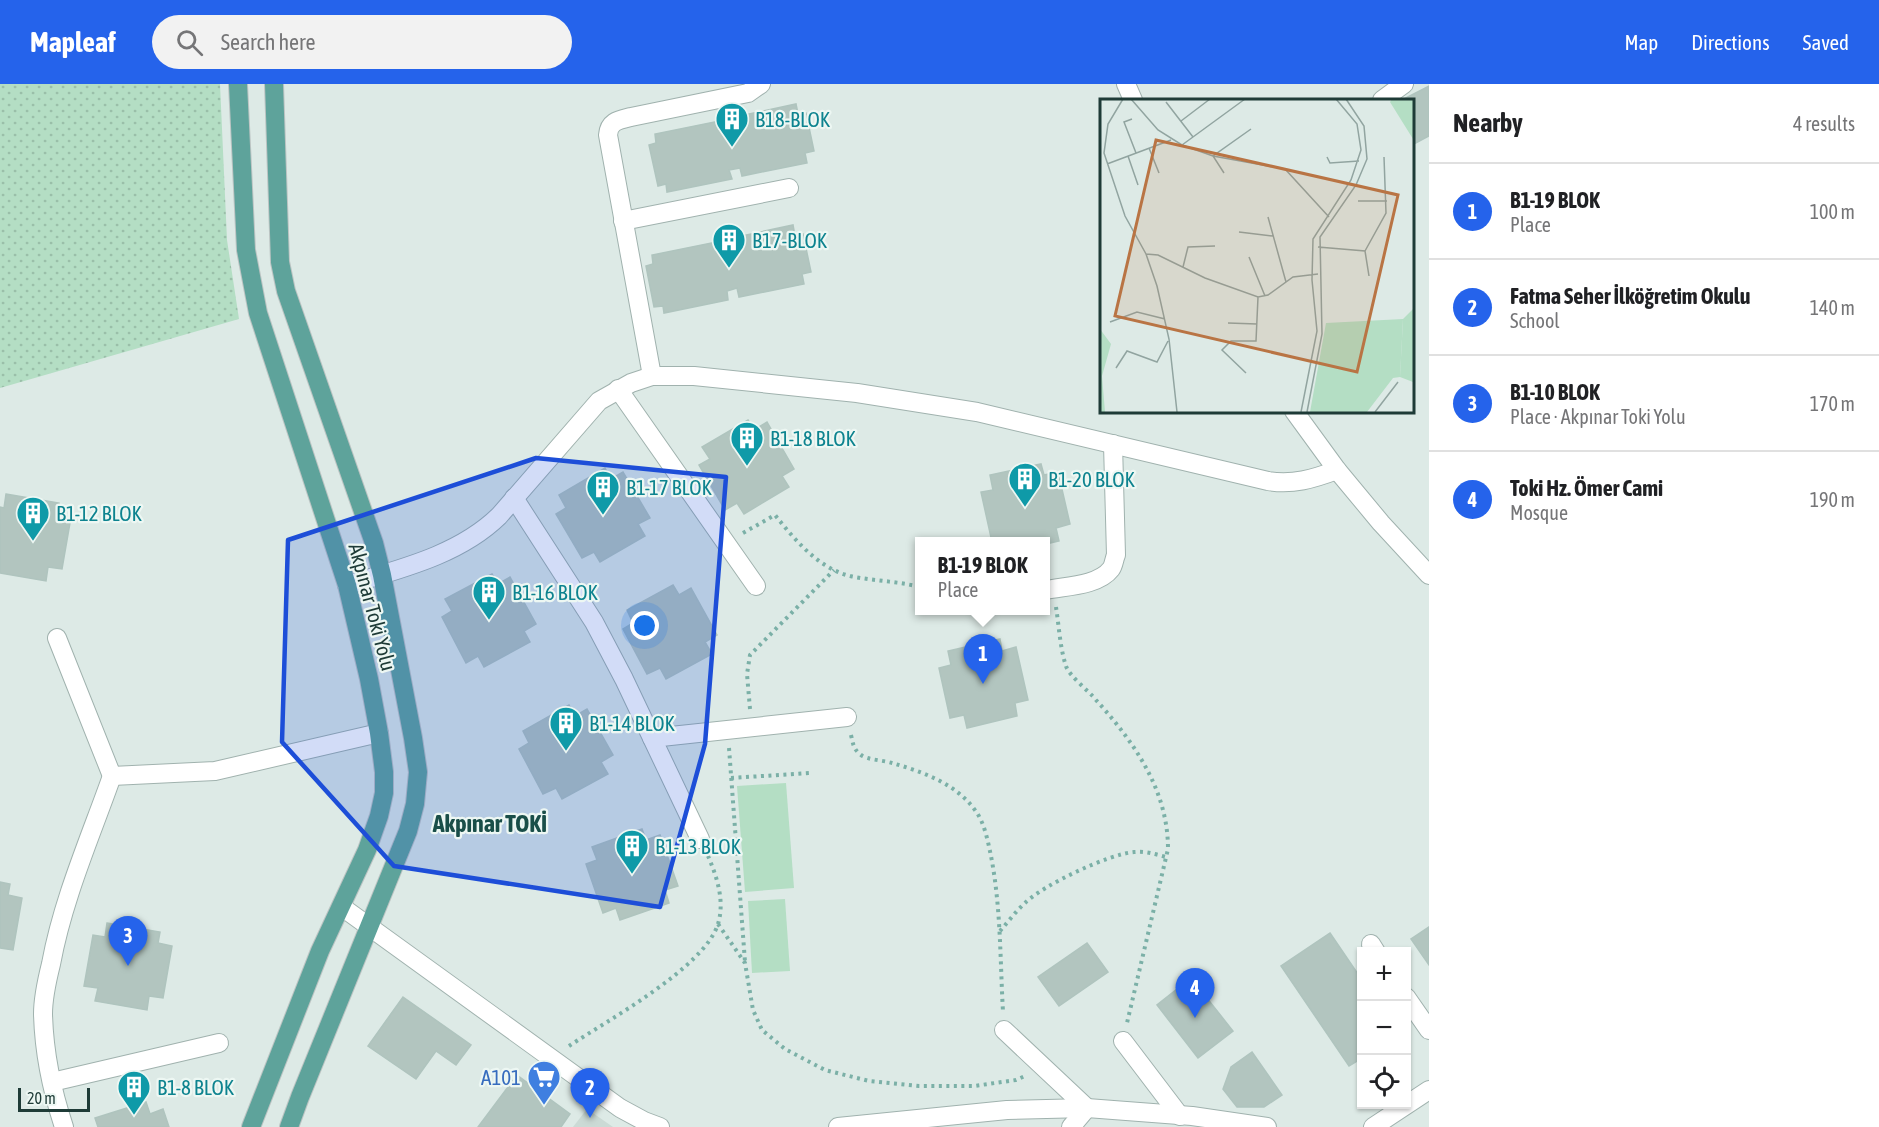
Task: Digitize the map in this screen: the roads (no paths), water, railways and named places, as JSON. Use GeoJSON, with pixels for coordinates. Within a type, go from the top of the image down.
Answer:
{"type":"FeatureCollection","features":[{"type":"Feature","properties":{"kind":"main road","name":"Akpınar Toki Yolu"},"geometry":{"type":"LineString","coordinates":[[238,84],[246,250],[258,313],[347,585],[379,733],[384,793],[367,850],[320,951],[251,1127]]}},
{"type":"Feature","properties":{"kind":"main road","name":"Akpınar Toki Yolu"},"geometry":{"type":"LineString","coordinates":[[274,84],[280,262],[286,291],[374,543],[414,738],[418,772],[415,804],[408,831],[300,1097],[290,1127]]}},
{"type":"Feature","properties":{"kind":"street"},"geometry":{"type":"LineString","coordinates":[[652,376],[608,127],[612,122],[631,117],[748,93],[762,84]]}},
{"type":"Feature","properties":{"kind":"street"},"geometry":{"type":"LineString","coordinates":[[1126,84],[1133,99]]}},
{"type":"Feature","properties":{"kind":"street"},"geometry":{"type":"LineString","coordinates":[[1383,99],[1404,84]]}},
{"type":"Feature","properties":{"kind":"street"},"geometry":{"type":"LineString","coordinates":[[623,220],[789,189]]}},
{"type":"Feature","properties":{"kind":"street"},"geometry":{"type":"LineString","coordinates":[[347,585],[382,575],[444,552],[484,531],[599,401],[618,389],[652,376],[694,376],[857,393],[977,412],[1268,481],[1302,482],[1337,470]]}},
{"type":"Feature","properties":{"kind":"street"},"geometry":{"type":"LineString","coordinates":[[618,389],[756,586]]}},
{"type":"Feature","properties":{"kind":"street"},"geometry":{"type":"LineString","coordinates":[[1295,412],[1337,470],[1381,523],[1429,575]]}},
{"type":"Feature","properties":{"kind":"street"},"geometry":{"type":"LineString","coordinates":[[1050,589],[1091,581],[1102,577],[1112,568],[1116,555],[1113,444]]}},
{"type":"Feature","properties":{"kind":"street"},"geometry":{"type":"LineString","coordinates":[[514,498],[594,622],[700,839]]}},
{"type":"Feature","properties":{"kind":"street"},"geometry":{"type":"LineString","coordinates":[[57,638],[112,776],[58,929],[47,982],[43,1012],[44,1035],[52,1082],[64,1127]]}},
{"type":"Feature","properties":{"kind":"street"},"geometry":{"type":"LineString","coordinates":[[652,738],[847,717]]}},
{"type":"Feature","properties":{"kind":"street"},"geometry":{"type":"LineString","coordinates":[[112,776],[215,771],[379,733]]}},
{"type":"Feature","properties":{"kind":"street"},"geometry":{"type":"LineString","coordinates":[[342,907],[620,1108],[660,1127]]}},
{"type":"Feature","properties":{"kind":"street"},"geometry":{"type":"LineString","coordinates":[[1410,1001],[1429,1030]]}},
{"type":"Feature","properties":{"kind":"street"},"geometry":{"type":"LineString","coordinates":[[1004,1030],[1087,1108]]}},
{"type":"Feature","properties":{"kind":"street"},"geometry":{"type":"LineString","coordinates":[[1123,1041],[1180,1116]]}},
{"type":"Feature","properties":{"kind":"street"},"geometry":{"type":"LineString","coordinates":[[52,1082],[219,1043]]}},
{"type":"Feature","properties":{"kind":"street"},"geometry":{"type":"LineString","coordinates":[[1373,1127],[1429,1090]]}},
{"type":"Feature","properties":{"kind":"street"},"geometry":{"type":"LineString","coordinates":[[1071,1127],[1087,1108]]}},
{"type":"Feature","properties":{"kind":"street"},"geometry":{"type":"LineString","coordinates":[[838,1127],[1007,1110],[1087,1108],[1180,1116],[1267,1127]]}},
{"type":"Feature","properties":{"kind":"place","name":"B18-BLOK"},"geometry":{"type":"Point","coordinates":[732,148]}},
{"type":"Feature","properties":{"kind":"place","name":"B17-BLOK"},"geometry":{"type":"Point","coordinates":[729,269]}},
{"type":"Feature","properties":{"kind":"place","name":"B1-18 BLOK"},"geometry":{"type":"Point","coordinates":[747,467]}},
{"type":"Feature","properties":{"kind":"place","name":"B1-20 BLOK"},"geometry":{"type":"Point","coordinates":[1025,508]}},
{"type":"Feature","properties":{"kind":"place","name":"B1-17 BLOK"},"geometry":{"type":"Point","coordinates":[603,516]}},
{"type":"Feature","properties":{"kind":"place","name":"B1-12 BLOK"},"geometry":{"type":"Point","coordinates":[33,542]}},
{"type":"Feature","properties":{"kind":"place","name":"B1-16 BLOK"},"geometry":{"type":"Point","coordinates":[489,621]}},
{"type":"Feature","properties":{"kind":"place","name":"B1-19 BLOK"},"geometry":{"type":"Point","coordinates":[983,684]}},
{"type":"Feature","properties":{"kind":"place","name":"B1-14 BLOK"},"geometry":{"type":"Point","coordinates":[566,752]}},
{"type":"Feature","properties":{"kind":"place","name":"B1-13 BLOK"},"geometry":{"type":"Point","coordinates":[632,875]}},
{"type":"Feature","properties":{"kind":"place","name":"B1-10 BLOK"},"geometry":{"type":"Point","coordinates":[128,966]}},
{"type":"Feature","properties":{"kind":"place","name":"Toki Hz. Ömer Cami"},"geometry":{"type":"Point","coordinates":[1195,1018]}},
{"type":"Feature","properties":{"kind":"place","name":"A101"},"geometry":{"type":"Point","coordinates":[544,1106]}},
{"type":"Feature","properties":{"kind":"place","name":"B1-8 BLOK"},"geometry":{"type":"Point","coordinates":[134,1116]}},
{"type":"Feature","properties":{"kind":"place","name":"Fatma Seher İlköğretim Okulu"},"geometry":{"type":"Point","coordinates":[590,1118]}},
{"type":"Feature","properties":{"kind":"district","name":"Akpınar TOKİ"},"geometry":{"type":"Point","coordinates":[490,823]}}]}
